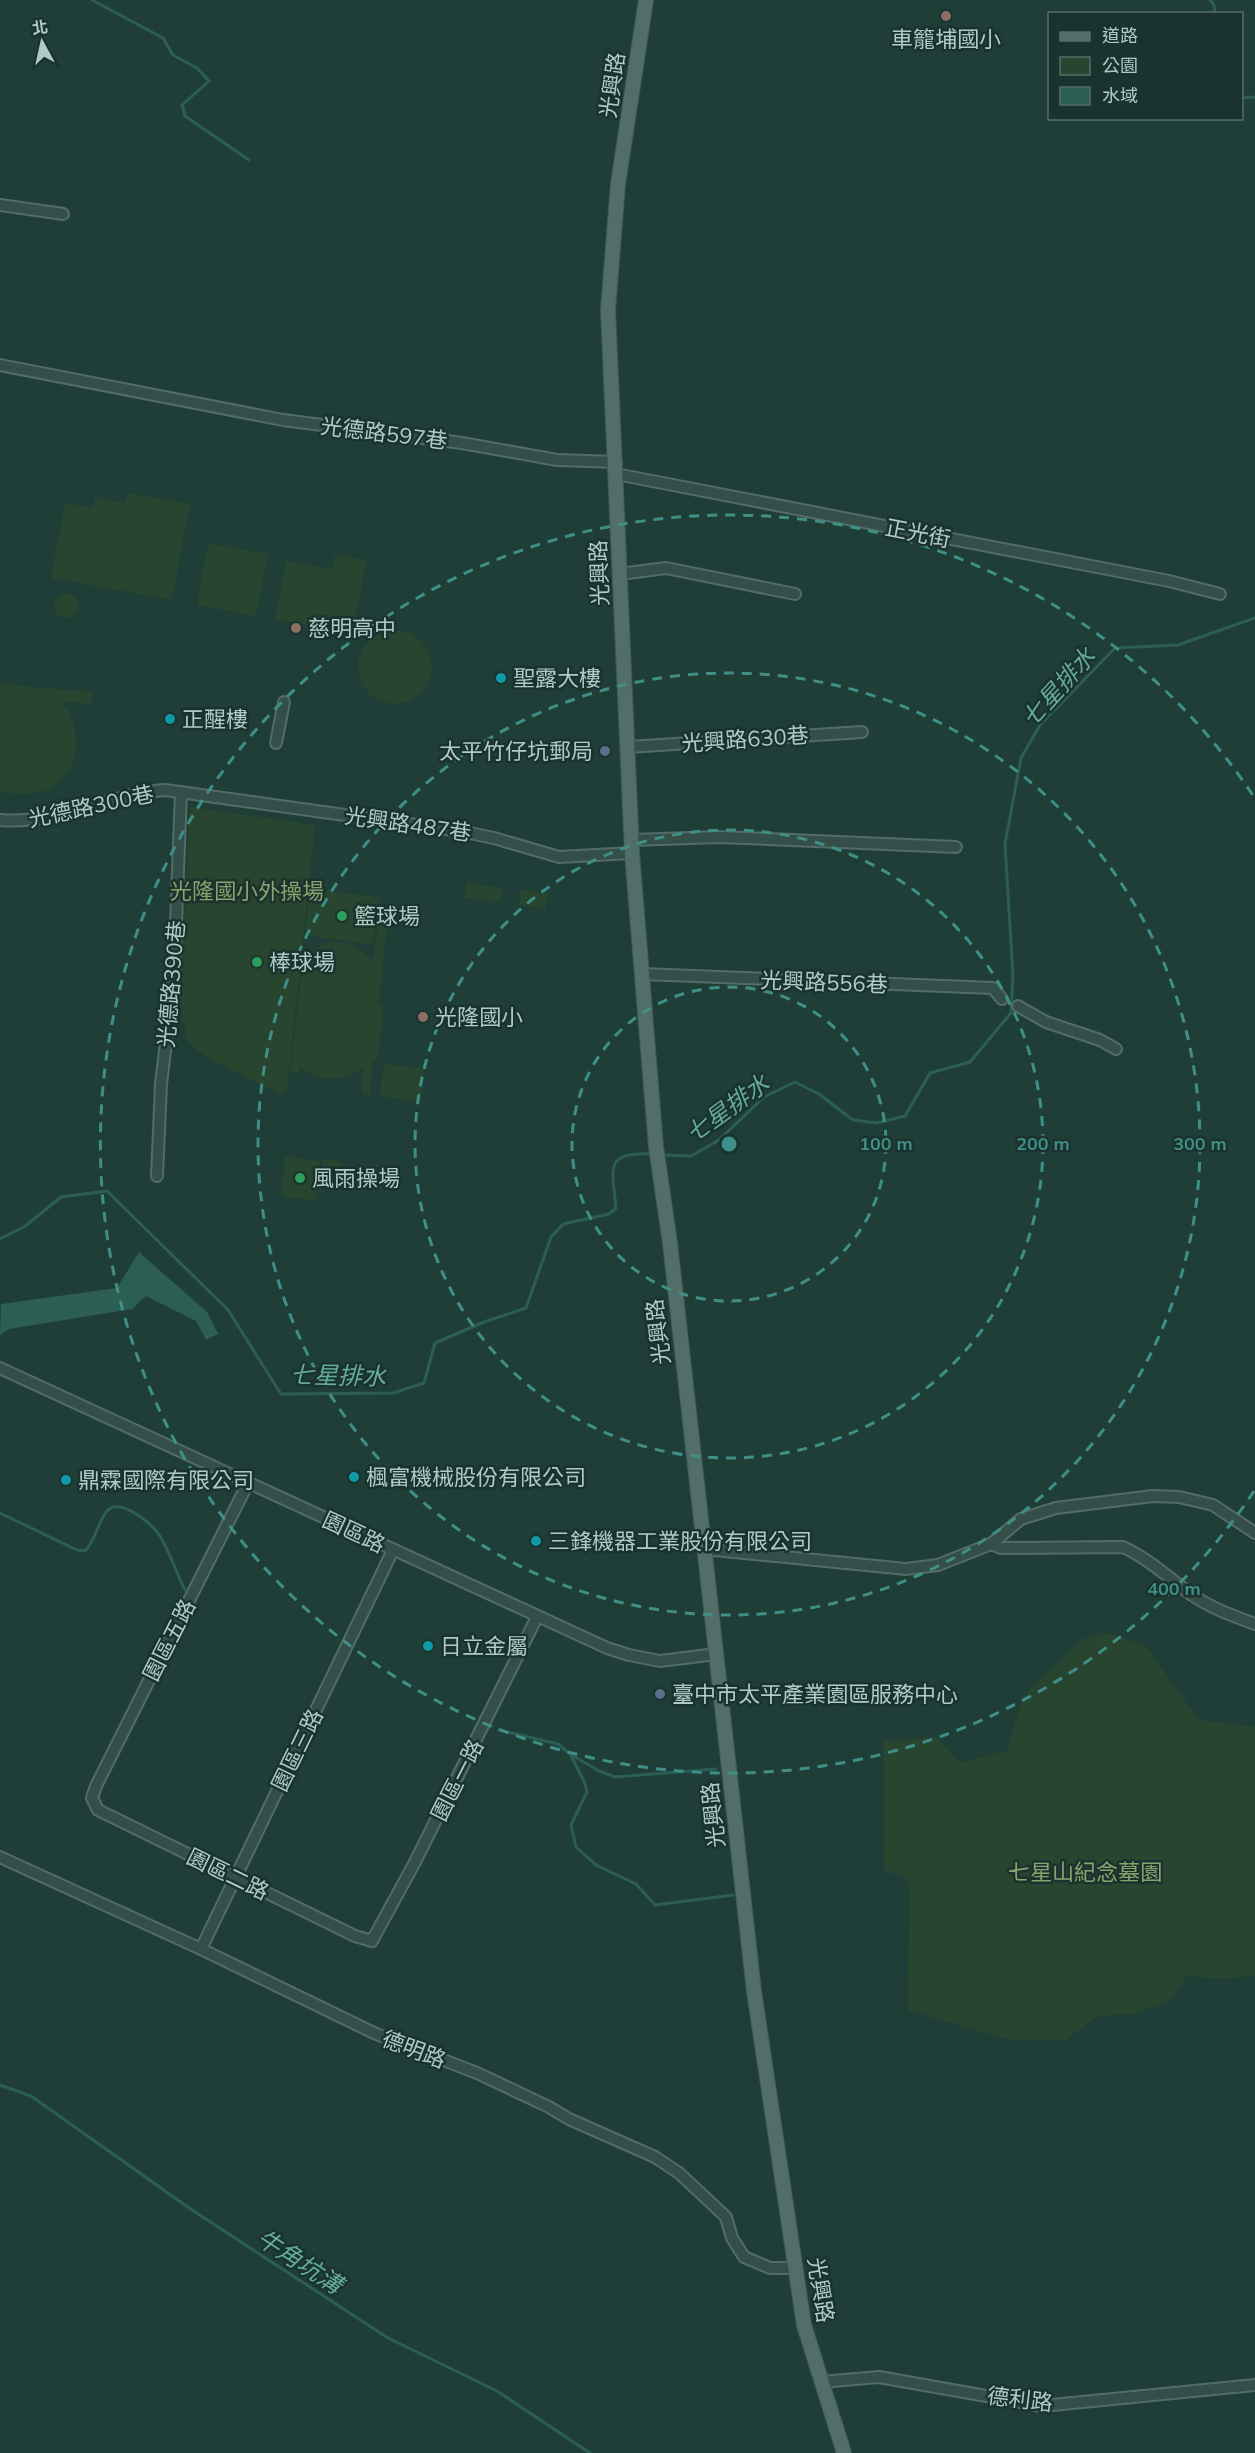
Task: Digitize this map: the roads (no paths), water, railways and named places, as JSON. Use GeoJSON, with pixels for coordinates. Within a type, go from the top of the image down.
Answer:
{"type":"FeatureCollection","features":[{"type":"Feature","properties":{"kind":"main road","name":"光興路"},"geometry":{"type":"LineString","coordinates":[[646,0],[618,184],[608,295],[627,747],[642,975],[656,1147],[670,1243],[754,1991],[804,2325],[844,2453]]}},
{"type":"Feature","properties":{"kind":"street"},"geometry":{"type":"LineString","coordinates":[[0,205],[63,214]]}},
{"type":"Feature","properties":{"kind":"street","name":"光德路597巷"},"geometry":{"type":"LineString","coordinates":[[0,365],[283,420],[462,443],[616,468]]}},
{"type":"Feature","properties":{"kind":"street","name":"正光街"},"geometry":{"type":"LineString","coordinates":[[616,468],[1178,583],[1220,594]]}},
{"type":"Feature","properties":{"kind":"street"},"geometry":{"type":"LineString","coordinates":[[620,574],[666,568],[795,594]]}},
{"type":"Feature","properties":{"kind":"street"},"geometry":{"type":"LineString","coordinates":[[276,742],[284,702]]}},
{"type":"Feature","properties":{"kind":"street","name":"光興路630巷"},"geometry":{"type":"LineString","coordinates":[[627,747],[784,735],[862,732]]}},
{"type":"Feature","properties":{"kind":"street","name":"光德路300巷"},"geometry":{"type":"LineString","coordinates":[[0,820],[39,819],[154,791],[181,792]]}},
{"type":"Feature","properties":{"kind":"street","name":"光興路487巷"},"geometry":{"type":"LineString","coordinates":[[181,792],[460,831],[494,838],[559,857],[632,846],[720,837],[956,847]]}},
{"type":"Feature","properties":{"kind":"street","name":"光德路390巷"},"geometry":{"type":"LineString","coordinates":[[157,1176],[161,1084],[174,976],[181,792]]}},
{"type":"Feature","properties":{"kind":"street","name":"光興路556巷"},"geometry":{"type":"LineString","coordinates":[[642,975],[993,988],[1002,999]]}},
{"type":"Feature","properties":{"kind":"street"},"geometry":{"type":"LineString","coordinates":[[1018,1006],[1046,1022],[1100,1040],[1116,1049]]}},
{"type":"Feature","properties":{"kind":"street","name":"園區路"},"geometry":{"type":"LineString","coordinates":[[0,1368],[607,1648],[660,1661],[716,1654]]}},
{"type":"Feature","properties":{"kind":"street","name":"園區五路"},"geometry":{"type":"LineString","coordinates":[[92,1798],[248,1483]]}},
{"type":"Feature","properties":{"kind":"street"},"geometry":{"type":"LineString","coordinates":[[704,1549],[906,1569],[938,1565],[991,1544],[1022,1519],[1056,1508],[1153,1496],[1179,1497],[1213,1505],[1255,1533]]}},
{"type":"Feature","properties":{"kind":"street"},"geometry":{"type":"LineString","coordinates":[[991,1544],[1001,1548],[1123,1547],[1141,1556],[1193,1596],[1225,1614],[1255,1624]]}},
{"type":"Feature","properties":{"kind":"street","name":"園區三路"},"geometry":{"type":"LineString","coordinates":[[201,1949],[393,1550]]}},
{"type":"Feature","properties":{"kind":"street","name":"園區一路"},"geometry":{"type":"LineString","coordinates":[[372,1941],[415,1862],[537,1617]]}},
{"type":"Feature","properties":{"kind":"street","name":"園區二路"},"geometry":{"type":"LineString","coordinates":[[92,1798],[98,1810],[356,1936],[372,1941]]}},
{"type":"Feature","properties":{"kind":"street","name":"德明路"},"geometry":{"type":"LineString","coordinates":[[0,1857],[201,1949],[374,2033],[477,2073],[569,2119],[655,2157],[679,2173],[726,2217],[732,2238],[744,2257],[770,2268],[796,2268]]}},
{"type":"Feature","properties":{"kind":"street","name":"德利路"},"geometry":{"type":"LineString","coordinates":[[821,2382],[879,2377],[1042,2406],[1255,2385]]}},
{"type":"Feature","properties":{"kind":"water"},"geometry":{"type":"Polygon","coordinates":[[[139,1252],[207,1312],[218,1334],[206,1340],[196,1321],[146,1296],[132,1309],[9,1329],[0,1335],[1,1304],[117,1288],[139,1252]]]}},
{"type":"Feature","properties":{"kind":"waterway"},"geometry":{"type":"LineString","coordinates":[[92,0],[163,38],[173,55],[197,68],[209,81],[182,105],[185,116],[249,160]]}},
{"type":"Feature","properties":{"kind":"waterway"},"geometry":{"type":"LineString","coordinates":[[1210,0],[1214,5],[1215,12]]}},
{"type":"Feature","properties":{"kind":"waterway"},"geometry":{"type":"LineString","coordinates":[[1243,98],[1255,97]]}},
{"type":"Feature","properties":{"kind":"waterway","name":"七星排水"},"geometry":{"type":"LineString","coordinates":[[662,1155],[691,1156],[719,1140],[764,1097],[795,1082],[819,1094],[853,1120],[877,1123],[905,1116],[930,1073],[970,1062],[1011,1013],[1013,976],[1005,844],[1021,758],[1040,725],[1115,648],[1178,645],[1255,618]]}},
{"type":"Feature","properties":{"kind":"waterway","name":"七星排水"},"geometry":{"type":"LineString","coordinates":[[0,1239],[24,1227],[61,1197],[107,1191],[228,1310],[281,1394],[393,1393],[424,1383],[435,1343],[484,1322],[526,1308],[551,1237],[563,1224],[609,1214],[616,1208],[613,1173],[618,1160],[625,1156],[653,1154]]}},
{"type":"Feature","properties":{"kind":"waterway"},"geometry":{"type":"LineString","coordinates":[[0,1513],[77,1550],[85,1551],[107,1511],[112,1507],[126,1509],[147,1522],[157,1532],[185,1590]]}},
{"type":"Feature","properties":{"kind":"waterway"},"geometry":{"type":"LineString","coordinates":[[499,1730],[558,1744],[599,1771],[615,1777],[716,1769]]}},
{"type":"Feature","properties":{"kind":"waterway"},"geometry":{"type":"LineString","coordinates":[[570,1754],[587,1792],[571,1825],[576,1847],[596,1865],[636,1884],[655,1905],[733,1895]]}},
{"type":"Feature","properties":{"kind":"waterway","name":"牛角坑溝"},"geometry":{"type":"LineString","coordinates":[[0,2085],[31,2096],[192,2210],[388,2338],[497,2391],[590,2453]]}},
{"type":"Feature","properties":{"kind":"place","name":"車籠埔國小"},"geometry":{"type":"Point","coordinates":[946,16]}},
{"type":"Feature","properties":{"kind":"place","name":"慈明高中"},"geometry":{"type":"Point","coordinates":[296,628]}},
{"type":"Feature","properties":{"kind":"place","name":"聖露大樓"},"geometry":{"type":"Point","coordinates":[501,678]}},
{"type":"Feature","properties":{"kind":"place","name":"正醒樓"},"geometry":{"type":"Point","coordinates":[170,719]}},
{"type":"Feature","properties":{"kind":"place","name":"太平竹仔坑郵局"},"geometry":{"type":"Point","coordinates":[605,751]}},
{"type":"Feature","properties":{"kind":"place","name":"籃球場"},"geometry":{"type":"Point","coordinates":[342,916]}},
{"type":"Feature","properties":{"kind":"place","name":"棒球場"},"geometry":{"type":"Point","coordinates":[257,962]}},
{"type":"Feature","properties":{"kind":"place","name":"光隆國小"},"geometry":{"type":"Point","coordinates":[423,1017]}},
{"type":"Feature","properties":{"kind":"place","name":"風雨操場"},"geometry":{"type":"Point","coordinates":[300,1178]}},
{"type":"Feature","properties":{"kind":"place","name":"楓富機械股份有限公司"},"geometry":{"type":"Point","coordinates":[354,1477]}},
{"type":"Feature","properties":{"kind":"place","name":"鼎霖國際有限公司"},"geometry":{"type":"Point","coordinates":[66,1480]}},
{"type":"Feature","properties":{"kind":"place","name":"三鋒機器工業股份有限公司"},"geometry":{"type":"Point","coordinates":[536,1541]}},
{"type":"Feature","properties":{"kind":"place","name":"日立金屬"},"geometry":{"type":"Point","coordinates":[428,1646]}},
{"type":"Feature","properties":{"kind":"place","name":"臺中市太平產業園區服務中心"},"geometry":{"type":"Point","coordinates":[660,1694]}},
{"type":"Feature","properties":{"kind":"park label","name":"光隆國小外操場"},"geometry":{"type":"Point","coordinates":[247,891]}},
{"type":"Feature","properties":{"kind":"park label","name":"七星山紀念墓園"},"geometry":{"type":"Point","coordinates":[1085,1872]}}]}
